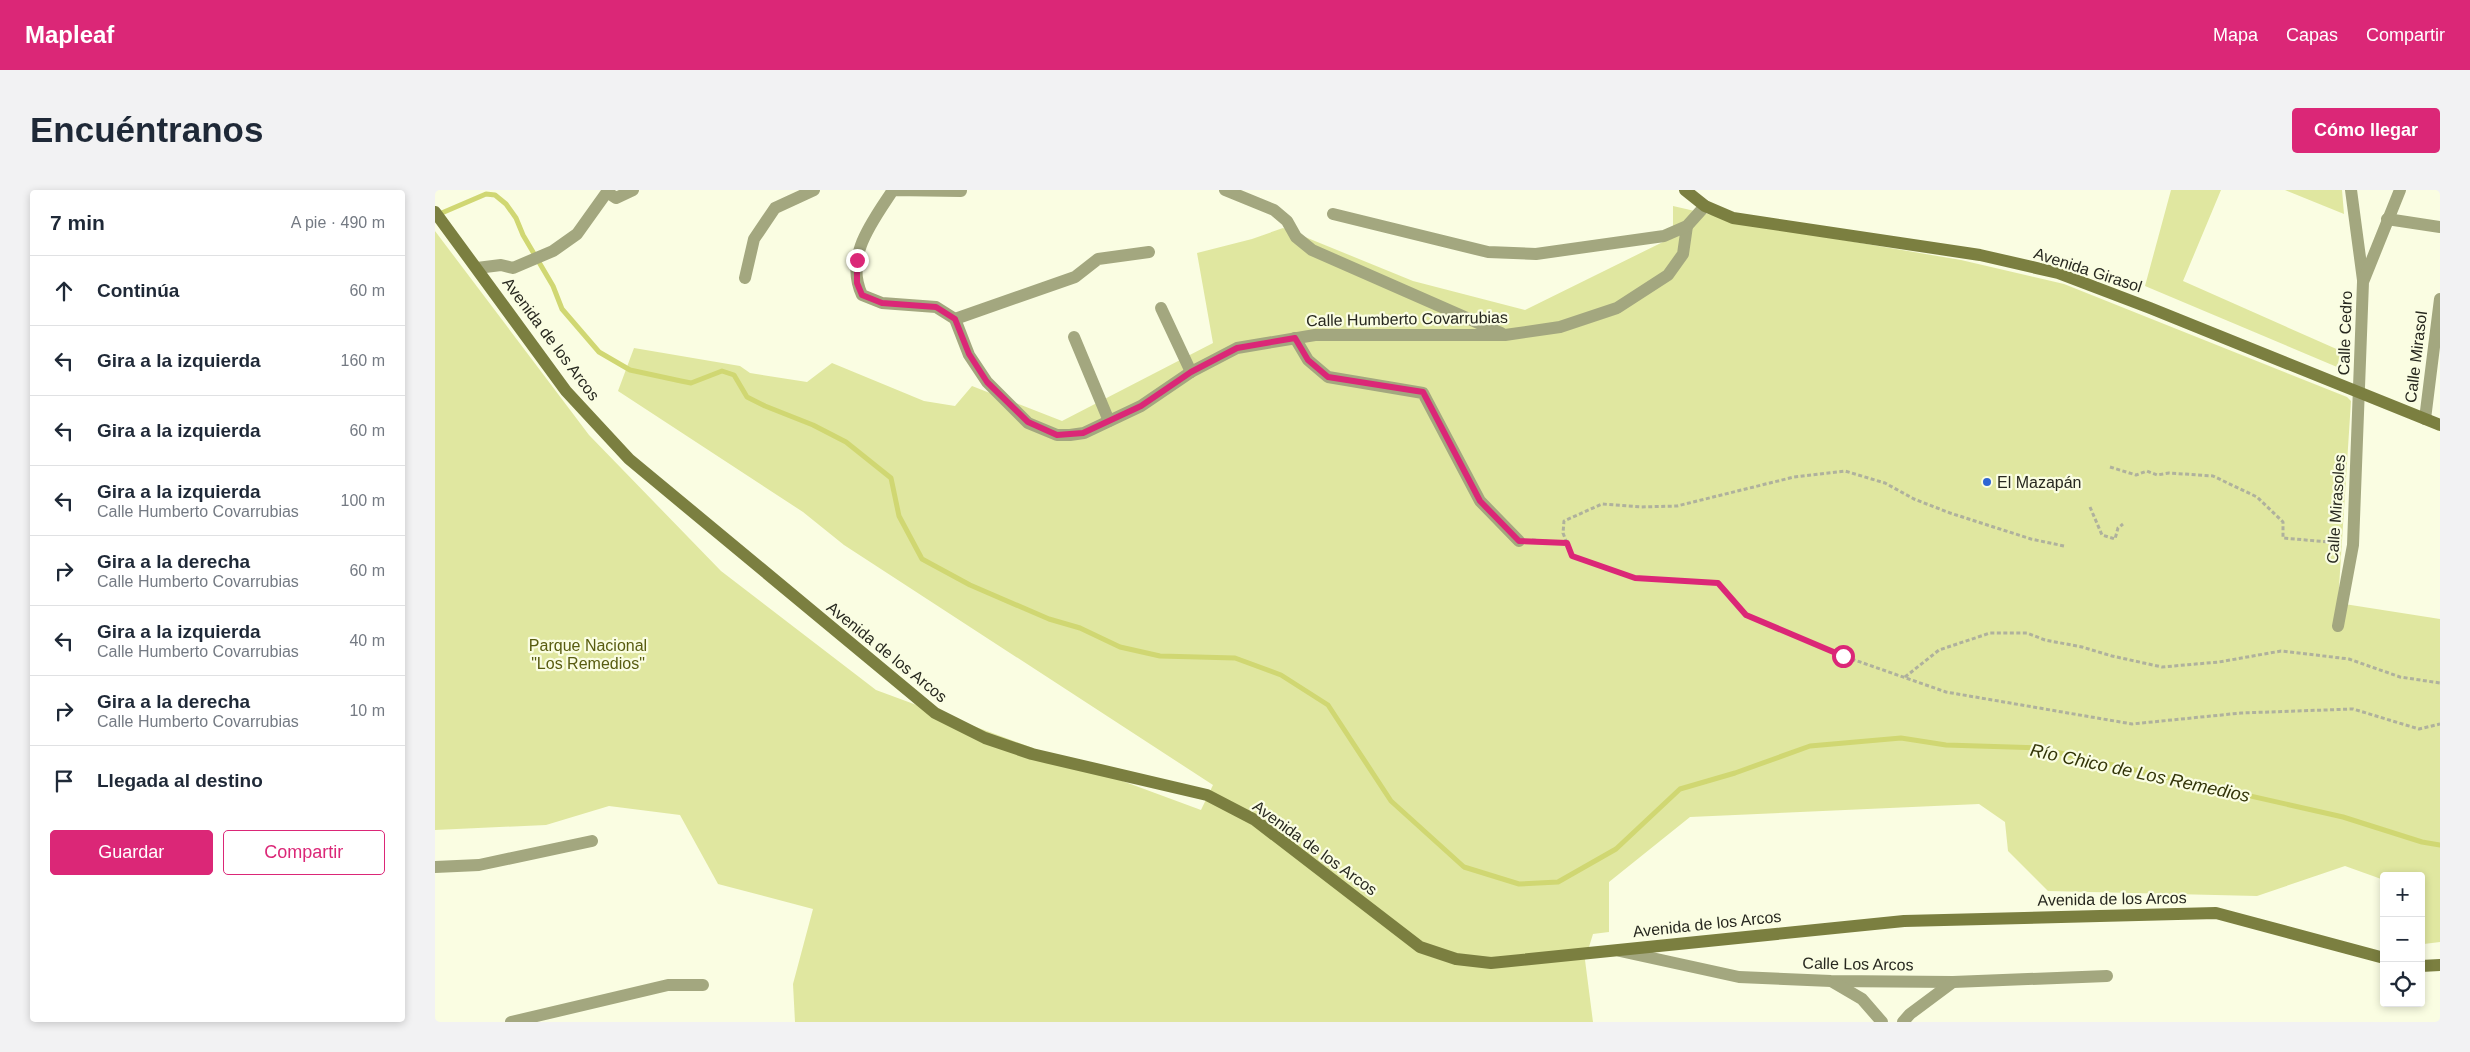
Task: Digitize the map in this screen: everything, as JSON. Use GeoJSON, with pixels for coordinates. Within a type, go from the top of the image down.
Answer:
{"type":"FeatureCollection","features":[{"type":"Feature","properties":{"kind":"main road","name":"Avenida Girasol"},"geometry":{"type":"LineString","coordinates":[[1685,190],[1705,206],[1733,218],[1980,255],[2057,273],[2159,312],[2359,394],[2440,424]]}},
{"type":"Feature","properties":{"kind":"main road","name":"Avenida de los Arcos"},"geometry":{"type":"LineString","coordinates":[[435,212],[566,391],[629,459],[935,713],[985,738],[1032,754],[1207,795],[1255,820],[1420,946],[1455,959],[1491,963],[1611,949],[1904,921],[2216,913],[2380,957]]}},
{"type":"Feature","properties":{"kind":"main road"},"geometry":{"type":"LineString","coordinates":[[2425,966],[2440,965]]}},
{"type":"Feature","properties":{"kind":"street"},"geometry":{"type":"LineString","coordinates":[[477,268],[501,265],[513,268],[547,253],[577,234],[607,192],[616,198],[633,190]]}},
{"type":"Feature","properties":{"kind":"street"},"geometry":{"type":"LineString","coordinates":[[745,278],[754,239],[775,208],[814,190]]}},
{"type":"Feature","properties":{"kind":"street"},"geometry":{"type":"LineString","coordinates":[[961,191],[893,190],[864,235],[857,260],[857,283],[862,295],[882,303],[936,307],[955,319],[1075,277],[1098,259],[1149,252]]}},
{"type":"Feature","properties":{"kind":"street"},"geometry":{"type":"LineString","coordinates":[[1225,190],[1274,210],[1287,221],[1296,237],[1312,250],[1505,335]]}},
{"type":"Feature","properties":{"kind":"street"},"geometry":{"type":"LineString","coordinates":[[2351,190],[2363,282]]}},
{"type":"Feature","properties":{"kind":"street","name":"Calle Cedro"},"geometry":{"type":"LineString","coordinates":[[2359,394],[2363,282],[2400,190]]}},
{"type":"Feature","properties":{"kind":"street"},"geometry":{"type":"LineString","coordinates":[[1333,214],[1488,252],[1535,254],[1664,236],[1687,226],[1705,206]]}},
{"type":"Feature","properties":{"kind":"street"},"geometry":{"type":"LineString","coordinates":[[2387,220],[2440,227]]}},
{"type":"Feature","properties":{"kind":"street","name":"Calle Humberto Covarrubias"},"geometry":{"type":"LineString","coordinates":[[955,319],[969,354],[987,382],[1028,422],[1057,435],[1070,435],[1083,433],[1141,406],[1191,372],[1237,348],[1315,335],[1505,335],[1560,327],[1617,308],[1668,275],[1683,254],[1687,226]]}},
{"type":"Feature","properties":{"kind":"street","name":"Calle Mirasol"},"geometry":{"type":"LineString","coordinates":[[2425,420],[2440,299]]}},
{"type":"Feature","properties":{"kind":"street"},"geometry":{"type":"LineString","coordinates":[[1161,308],[1191,372]]}},
{"type":"Feature","properties":{"kind":"street"},"geometry":{"type":"LineString","coordinates":[[1074,337],[1109,421]]}},
{"type":"Feature","properties":{"kind":"street"},"geometry":{"type":"LineString","coordinates":[[1295,338],[1308,360],[1328,377],[1423,392],[1480,501],[1519,541]]}},
{"type":"Feature","properties":{"kind":"street","name":"Calle Mirasoles"},"geometry":{"type":"LineString","coordinates":[[2338,626],[2353,545],[2359,394]]}},
{"type":"Feature","properties":{"kind":"street"},"geometry":{"type":"LineString","coordinates":[[435,867],[479,865],[592,840]]}},
{"type":"Feature","properties":{"kind":"street","name":"Calle Los Arcos"},"geometry":{"type":"LineString","coordinates":[[1611,949],[1739,977],[1831,981],[1953,982],[2107,976]]}},
{"type":"Feature","properties":{"kind":"street"},"geometry":{"type":"LineString","coordinates":[[1831,981],[1862,999],[1882,1022]]}},
{"type":"Feature","properties":{"kind":"street"},"geometry":{"type":"LineString","coordinates":[[1903,1022],[1953,982]]}},
{"type":"Feature","properties":{"kind":"street"},"geometry":{"type":"LineString","coordinates":[[511,1022],[667,985],[703,985]]}},
{"type":"Feature","properties":{"kind":"path"},"geometry":{"type":"LineString","coordinates":[[2110,467],[2136,476],[2147,471],[2157,475],[2169,473],[2213,476],[2257,497],[2269,507],[2283,522],[2283,538],[2353,545]]}},
{"type":"Feature","properties":{"kind":"path"},"geometry":{"type":"LineString","coordinates":[[2064,546],[2031,539],[1950,513],[1914,499],[1885,483],[1845,470],[1794,477],[1677,506],[1641,507],[1602,504],[1564,521],[1563,533],[1572,556],[1635,578],[1718,583],[1746,615],[1843,656],[1946,692],[2132,724],[2241,713],[2353,709],[2419,729],[2440,724]]}},
{"type":"Feature","properties":{"kind":"path"},"geometry":{"type":"LineString","coordinates":[[2090,506],[2102,535],[2115,539],[2117,528],[2123,524]]}},
{"type":"Feature","properties":{"kind":"path"},"geometry":{"type":"LineString","coordinates":[[1519,541],[1567,543]]}},
{"type":"Feature","properties":{"kind":"path"},"geometry":{"type":"LineString","coordinates":[[1904,678],[1939,650],[1990,633],[2027,632],[2045,640],[2162,667],[2219,662],[2281,651],[2349,659],[2399,677],[2440,683]]}},
{"type":"Feature","properties":{"kind":"green space"},"geometry":{"type":"Polygon","coordinates":[[[2171,190],[2221,190],[2183,281],[2341,351],[2337,367],[2145,286],[2171,190]]]}},
{"type":"Feature","properties":{"kind":"green space"},"geometry":{"type":"Polygon","coordinates":[[[2285,190],[2342,190],[2344,214],[2285,190]]]}},
{"type":"Feature","properties":{"kind":"green space","name":"Parque Nacional \"Los Remedios\""},"geometry":{"type":"Polygon","coordinates":[[[1673,206],[1760,226],[1961,260],[2064,284],[2347,397],[2351,401],[2338,603],[2440,619],[2440,942],[2425,944],[2425,872],[2380,872],[2380,879],[2345,866],[2257,896],[2048,891],[2008,851],[2005,822],[1979,804],[1690,817],[1609,882],[1609,932],[1593,934],[1585,960],[1593,1022],[795,1022],[793,984],[813,909],[718,884],[680,815],[609,806],[546,825],[435,830],[435,231],[589,435],[721,571],[876,690],[1201,810],[1213,785],[844,545],[803,512],[618,391],[634,348],[740,366],[750,373],[807,382],[832,363],[924,401],[955,406],[972,386],[1062,421],[1213,343],[1197,253],[1252,239],[1283,228],[1413,281],[1525,310],[1673,237],[1673,206]]]}},
{"type":"Feature","properties":{"kind":"waterway","name":"Río Chico de Los Remedios"},"geometry":{"type":"LineString","coordinates":[[437,215],[486,194],[495,195],[506,204],[516,218],[523,235],[553,286],[562,309],[599,352],[630,370],[691,383],[722,371],[734,375],[747,397],[813,425],[846,442],[891,478],[899,516],[922,559],[970,585],[1049,619],[1080,628],[1120,647],[1160,656],[1235,658],[1281,675],[1328,705],[1391,801],[1464,867],[1519,884],[1558,882],[1616,849],[1680,789],[1735,773],[1810,746],[1901,738],[1946,745],[2038,748],[2343,817],[2422,842],[2440,845]]}},
{"type":"Feature","properties":{"kind":"place","name":"El Mazapán"},"geometry":{"type":"Point","coordinates":[1987,482]}},
{"type":"Feature","properties":{"kind":"route"},"geometry":{"type":"LineString","coordinates":[[857,260],[857,283],[862,295],[882,303],[936,307],[955,319],[969,354],[987,382],[1028,422],[1057,435],[1083,433],[1141,406],[1191,372],[1237,348],[1295,338],[1308,360],[1328,377],[1423,392],[1443,435],[1480,501],[1519,541],[1541,540],[1567,543],[1572,556],[1635,578],[1718,583],[1746,615],[1843,656]]}}]}
